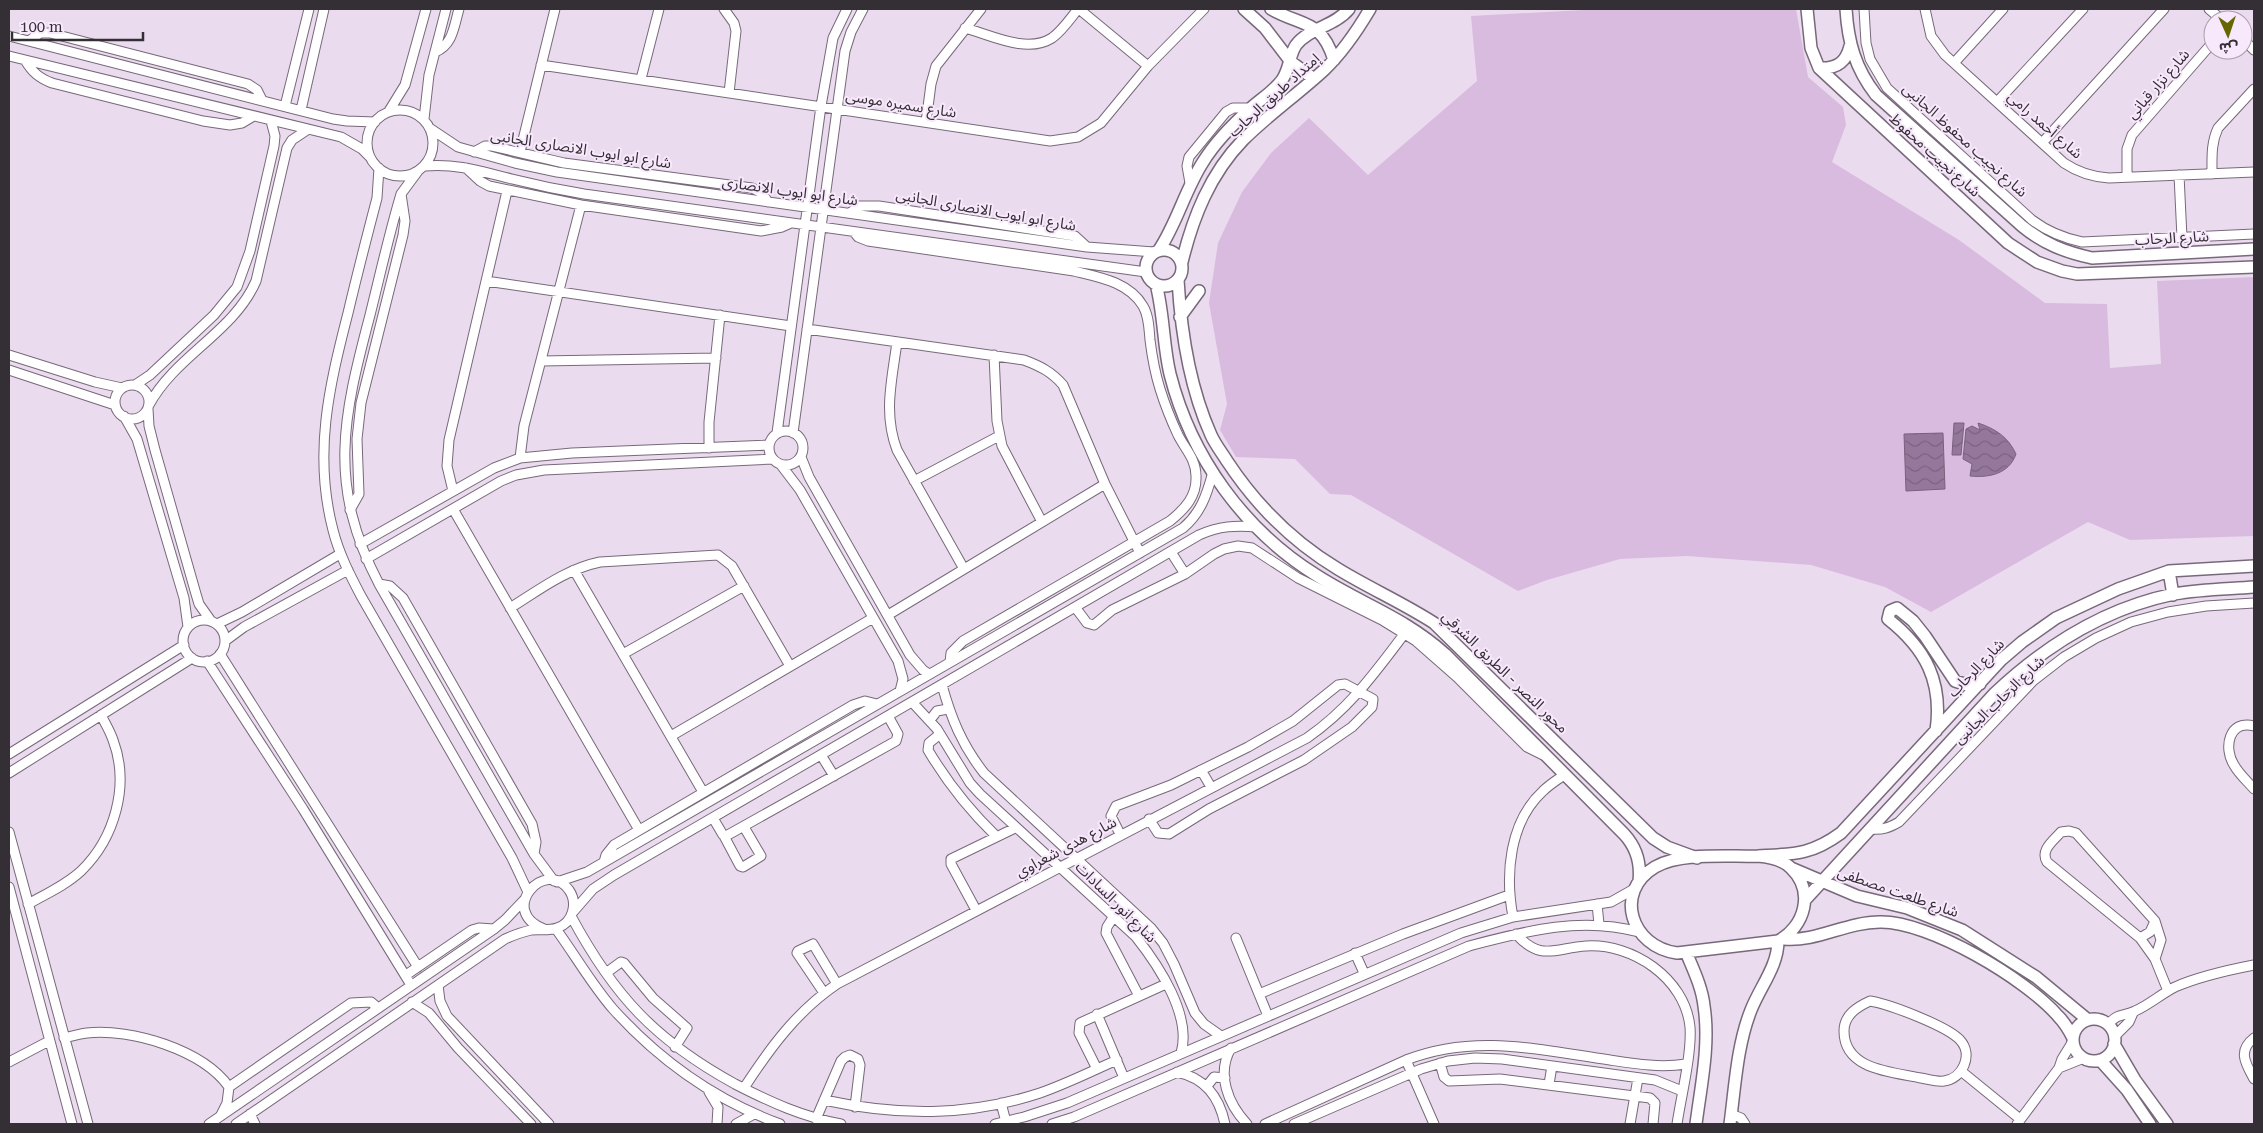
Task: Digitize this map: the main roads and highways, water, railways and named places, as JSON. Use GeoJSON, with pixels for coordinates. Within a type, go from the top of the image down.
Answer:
{"type":"FeatureCollection","features":[{"type":"Feature","properties":{"kind":"water"},"geometry":{"type":"Polygon","coordinates":[[[1954,423],[1964,423],[1961,455],[1952,455],[1954,423]]]}},
{"type":"Feature","properties":{"kind":"water"},"geometry":{"type":"Polygon","coordinates":[[[1978,423],[2001,434],[2016,454],[2009,466],[1998,473],[1970,476],[1972,464],[1963,459],[1966,429],[1972,426],[1980,430],[1978,423]]]}},
{"type":"Feature","properties":{"kind":"water"},"geometry":{"type":"Polygon","coordinates":[[[1943,433],[1945,489],[1906,491],[1904,434],[1943,433]]]}}]}
